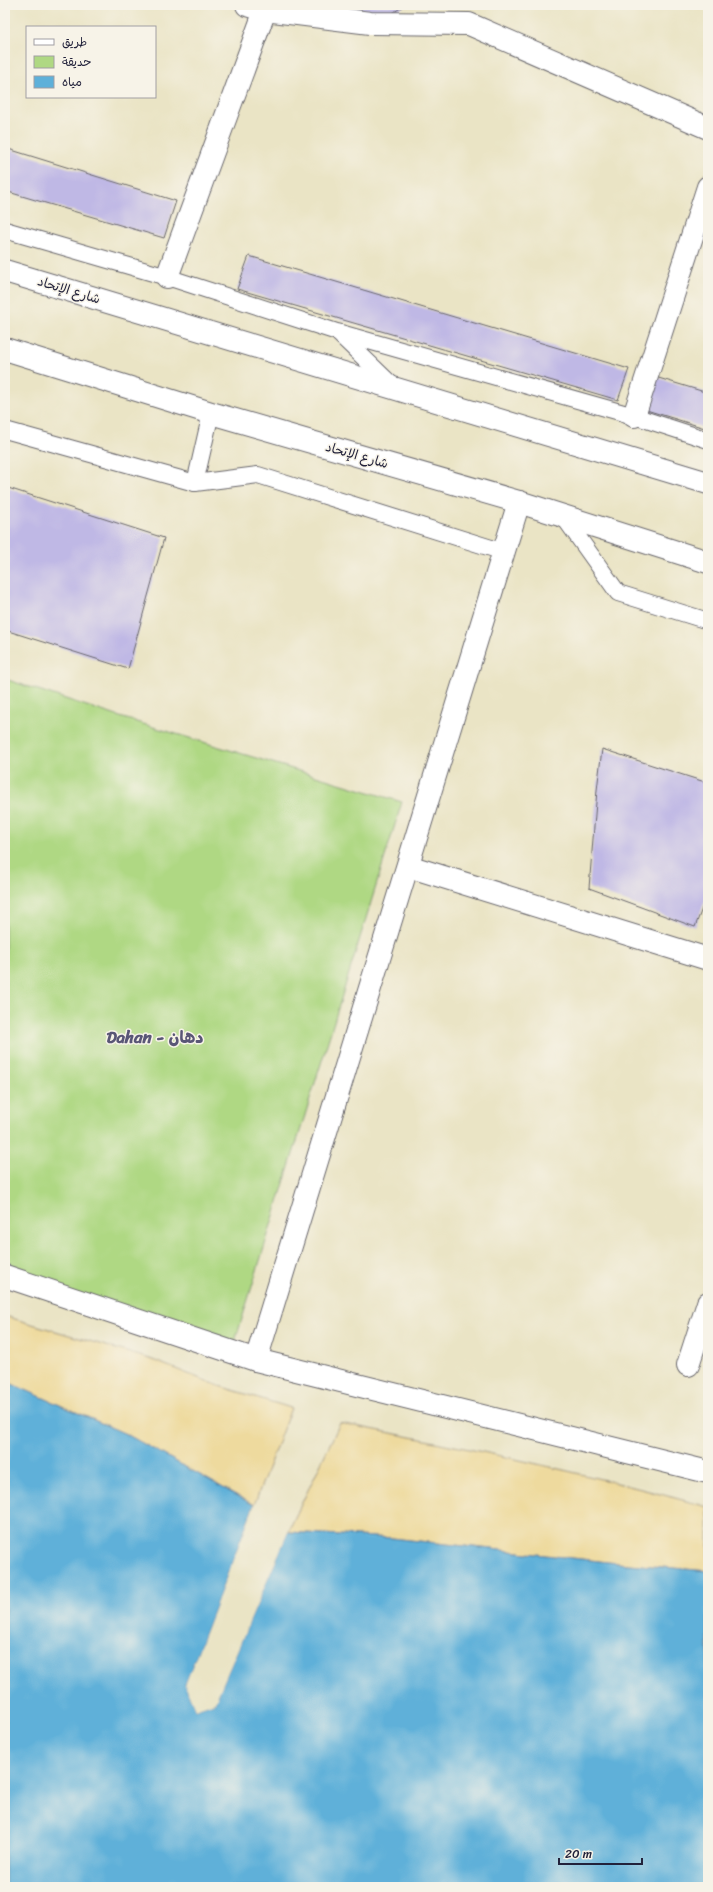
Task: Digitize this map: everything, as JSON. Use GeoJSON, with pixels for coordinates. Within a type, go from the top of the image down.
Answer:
{"type":"FeatureCollection","features":[{"type":"Feature","properties":{"kind":"street"},"geometry":{"type":"LineString","coordinates":[[167,277],[259,7],[370,23],[469,24],[708,128]]}},
{"type":"Feature","properties":{"kind":"street"},"geometry":{"type":"LineString","coordinates":[[634,416],[708,188]]}},
{"type":"Feature","properties":{"kind":"street","name":"شارع الإتحاد"},"geometry":{"type":"LineString","coordinates":[[5,270],[708,483]]}},
{"type":"Feature","properties":{"kind":"street","name":"شارع الإتحاد"},"geometry":{"type":"LineString","coordinates":[[5,349],[211,414],[519,502],[708,562]]}},
{"type":"Feature","properties":{"kind":"street"},"geometry":{"type":"LineString","coordinates":[[256,1360],[519,502]]}},
{"type":"Feature","properties":{"kind":"street"},"geometry":{"type":"LineString","coordinates":[[408,866],[708,959]]}},
{"type":"Feature","properties":{"kind":"street"},"geometry":{"type":"LineString","coordinates":[[5,1276],[256,1360],[708,1472]]}},
{"type":"Feature","properties":{"kind":"street"},"geometry":{"type":"LineString","coordinates":[[688,1365],[708,1303]]}},
{"type":"Feature","properties":{"kind":"lane"},"geometry":{"type":"LineString","coordinates":[[5,230],[167,277],[337,332],[634,416],[708,440]]}},
{"type":"Feature","properties":{"kind":"lane"},"geometry":{"type":"LineString","coordinates":[[337,332],[394,388]]}},
{"type":"Feature","properties":{"kind":"lane"},"geometry":{"type":"LineString","coordinates":[[195,483],[211,414]]}},
{"type":"Feature","properties":{"kind":"lane"},"geometry":{"type":"LineString","coordinates":[[5,430],[195,483],[258,475],[504,552]]}},
{"type":"Feature","properties":{"kind":"lane"},"geometry":{"type":"LineString","coordinates":[[563,516],[618,593],[708,621]]}},
{"type":"Feature","properties":{"kind":"green space"},"geometry":{"type":"Polygon","coordinates":[[[5,679],[120,717],[402,802],[232,1351],[5,1281],[5,679]]]}},
{"type":"Feature","properties":{"kind":"sand"},"geometry":{"type":"Polygon","coordinates":[[[5,1316],[150,1359],[219,1386],[291,1408],[254,1505],[126,1434],[5,1381],[5,1316]]]}},
{"type":"Feature","properties":{"kind":"sand"},"geometry":{"type":"Polygon","coordinates":[[[340,1423],[525,1461],[708,1507],[708,1571],[617,1563],[392,1538],[288,1532],[340,1423]]]}},
{"type":"Feature","properties":{"kind":"water"},"geometry":{"type":"Polygon","coordinates":[[[5,1381],[126,1434],[254,1505],[185,1685],[195,1709],[215,1702],[288,1532],[392,1538],[617,1563],[708,1571],[708,1887],[5,1887],[5,1381]]]}},
{"type":"Feature","properties":{"kind":"pier"},"geometry":{"type":"Polygon","coordinates":[[[255,1503],[256,1506],[187,1685],[196,1707],[214,1700],[286,1531],[289,1530],[215,1702],[195,1709],[185,1685],[255,1503]]]}},
{"type":"Feature","properties":{"kind":"building"},"geometry":{"type":"Polygon","coordinates":[[[319,5],[406,5],[378,21],[319,5]]]}},
{"type":"Feature","properties":{"kind":"building"},"geometry":{"type":"Polygon","coordinates":[[[5,148],[176,201],[164,238],[5,191],[5,148]]]}},
{"type":"Feature","properties":{"kind":"building"},"geometry":{"type":"Polygon","coordinates":[[[249,256],[629,369],[618,400],[237,289],[249,256]]]}},
{"type":"Feature","properties":{"kind":"building"},"geometry":{"type":"Polygon","coordinates":[[[652,376],[708,393],[708,429],[640,408],[652,376]]]}},
{"type":"Feature","properties":{"kind":"building"},"geometry":{"type":"Polygon","coordinates":[[[5,487],[164,538],[128,669],[5,630],[5,487]]]}},
{"type":"Feature","properties":{"kind":"building"},"geometry":{"type":"Polygon","coordinates":[[[602,749],[708,783],[708,893],[695,927],[589,888],[602,749]]]}},
{"type":"Feature","properties":{"kind":"district","name":"Dahan - دهان"},"geometry":{"type":"Point","coordinates":[155,1037]}}]}
